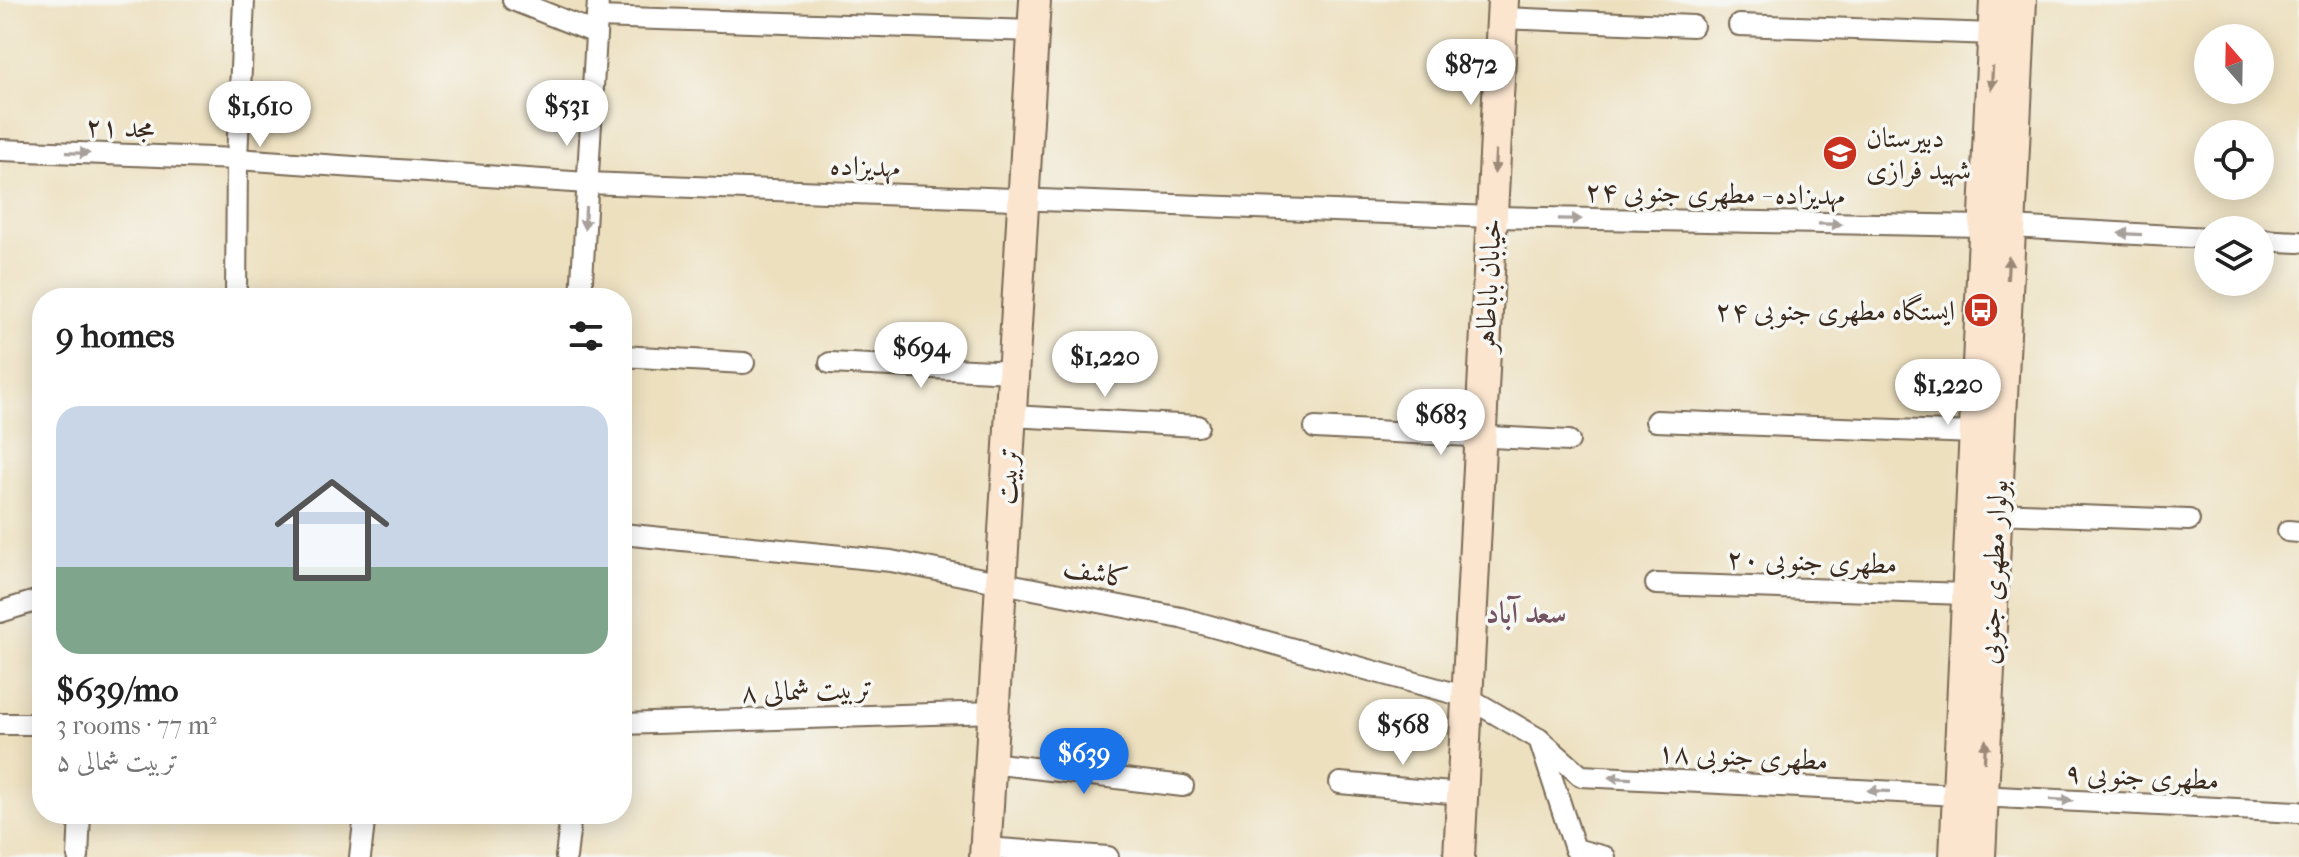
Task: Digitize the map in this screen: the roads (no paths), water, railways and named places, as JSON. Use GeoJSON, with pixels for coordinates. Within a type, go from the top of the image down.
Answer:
{"type":"FeatureCollection","features":[{"type":"Feature","properties":{"kind":"main road","name":"تربیت"},"geometry":{"type":"LineString","coordinates":[[986,852],[1035,0]]}},
{"type":"Feature","properties":{"kind":"main road","name":"بولوار مطهری جنوبی"},"geometry":{"type":"LineString","coordinates":[[1955,857],[1970,796],[1996,513],[1995,0]]}},
{"type":"Feature","properties":{"kind":"main road","name":"بولوار مطهری جنوبی"},"geometry":{"type":"LineString","coordinates":[[1980,857],[1970,796],[1967,594],[1975,433],[2021,0]]}},
{"type":"Feature","properties":{"kind":"main road","name":"خیابان باباطاهر"},"geometry":{"type":"LineString","coordinates":[[1459,857],[1503,9]]}},
{"type":"Feature","properties":{"kind":"street"},"geometry":{"type":"LineString","coordinates":[[236,288],[237,159],[244,0]]}},
{"type":"Feature","properties":{"kind":"street"},"geometry":{"type":"LineString","coordinates":[[513,0],[597,17],[1033,31]]}},
{"type":"Feature","properties":{"kind":"street"},"geometry":{"type":"LineString","coordinates":[[1503,9],[1693,26]]}},
{"type":"Feature","properties":{"kind":"street"},"geometry":{"type":"LineString","coordinates":[[582,288],[597,17]]}},
{"type":"Feature","properties":{"kind":"street"},"geometry":{"type":"LineString","coordinates":[[1739,25],[1994,34]]}},
{"type":"Feature","properties":{"kind":"street","name":"مجد ۲۱"},"geometry":{"type":"LineString","coordinates":[[0,150],[237,159]]}},
{"type":"Feature","properties":{"kind":"street","name":"مهدیزاده"},"geometry":{"type":"LineString","coordinates":[[237,159],[587,183],[1492,217]]}},
{"type":"Feature","properties":{"kind":"street","name":"مهدیزاده - مطهری جنوبی ۲۴"},"geometry":{"type":"LineString","coordinates":[[1492,217],[1997,227],[2194,237]]}},
{"type":"Feature","properties":{"kind":"street"},"geometry":{"type":"LineString","coordinates":[[2274,241],[2299,242]]}},
{"type":"Feature","properties":{"kind":"street"},"geometry":{"type":"LineString","coordinates":[[632,357],[744,363]]}},
{"type":"Feature","properties":{"kind":"street"},"geometry":{"type":"LineString","coordinates":[[830,363],[1013,372]]}},
{"type":"Feature","properties":{"kind":"street"},"geometry":{"type":"LineString","coordinates":[[1011,416],[1198,426]]}},
{"type":"Feature","properties":{"kind":"street"},"geometry":{"type":"LineString","coordinates":[[1656,421],[1975,433]]}},
{"type":"Feature","properties":{"kind":"street"},"geometry":{"type":"LineString","coordinates":[[1315,428],[1569,441]]}},
{"type":"Feature","properties":{"kind":"street"},"geometry":{"type":"LineString","coordinates":[[1996,513],[2189,520]]}},
{"type":"Feature","properties":{"kind":"street","name":"کاشف"},"geometry":{"type":"LineString","coordinates":[[632,535],[891,561],[1181,618],[1467,697],[1539,739]]}},
{"type":"Feature","properties":{"kind":"street","name":"مطهری جنوبی ۲۰"},"geometry":{"type":"LineString","coordinates":[[1656,584],[1967,594]]}},
{"type":"Feature","properties":{"kind":"street"},"geometry":{"type":"LineString","coordinates":[[0,612],[32,602]]}},
{"type":"Feature","properties":{"kind":"street","name":"تربیت شمالی ۸"},"geometry":{"type":"LineString","coordinates":[[632,724],[994,712]]}},
{"type":"Feature","properties":{"kind":"street"},"geometry":{"type":"LineString","coordinates":[[0,724],[32,724]]}},
{"type":"Feature","properties":{"kind":"street"},"geometry":{"type":"LineString","coordinates":[[1539,739],[1575,849],[1605,857]]}},
{"type":"Feature","properties":{"kind":"street","name":"مطهری جنوبی ۱۸"},"geometry":{"type":"LineString","coordinates":[[1539,739],[1581,776],[1970,796]]}},
{"type":"Feature","properties":{"kind":"street"},"geometry":{"type":"LineString","coordinates":[[991,763],[1183,786]]}},
{"type":"Feature","properties":{"kind":"street"},"geometry":{"type":"LineString","coordinates":[[1340,783],[1462,794]]}},
{"type":"Feature","properties":{"kind":"street","name":"مطهری جنوبی ۹"},"geometry":{"type":"LineString","coordinates":[[1970,796],[2299,812]]}},
{"type":"Feature","properties":{"kind":"street"},"geometry":{"type":"LineString","coordinates":[[78,857],[80,824]]}},
{"type":"Feature","properties":{"kind":"street"},"geometry":{"type":"LineString","coordinates":[[360,857],[364,824]]}},
{"type":"Feature","properties":{"kind":"street"},"geometry":{"type":"LineString","coordinates":[[566,857],[570,824]]}},
{"type":"Feature","properties":{"kind":"street"},"geometry":{"type":"LineString","coordinates":[[986,852],[1108,857]]}},
{"type":"Feature","properties":{"kind":"place","name":"دبیرستان شهید فرازی"},"geometry":{"type":"Point","coordinates":[1840,153]}},
{"type":"Feature","properties":{"kind":"place","name":"ایستگاه مطهری جنوبی ۲۴"},"geometry":{"type":"Point","coordinates":[1981,310]}},
{"type":"Feature","properties":{"kind":"district","name":"سعد آباد"},"geometry":{"type":"Point","coordinates":[1526,613]}}]}
